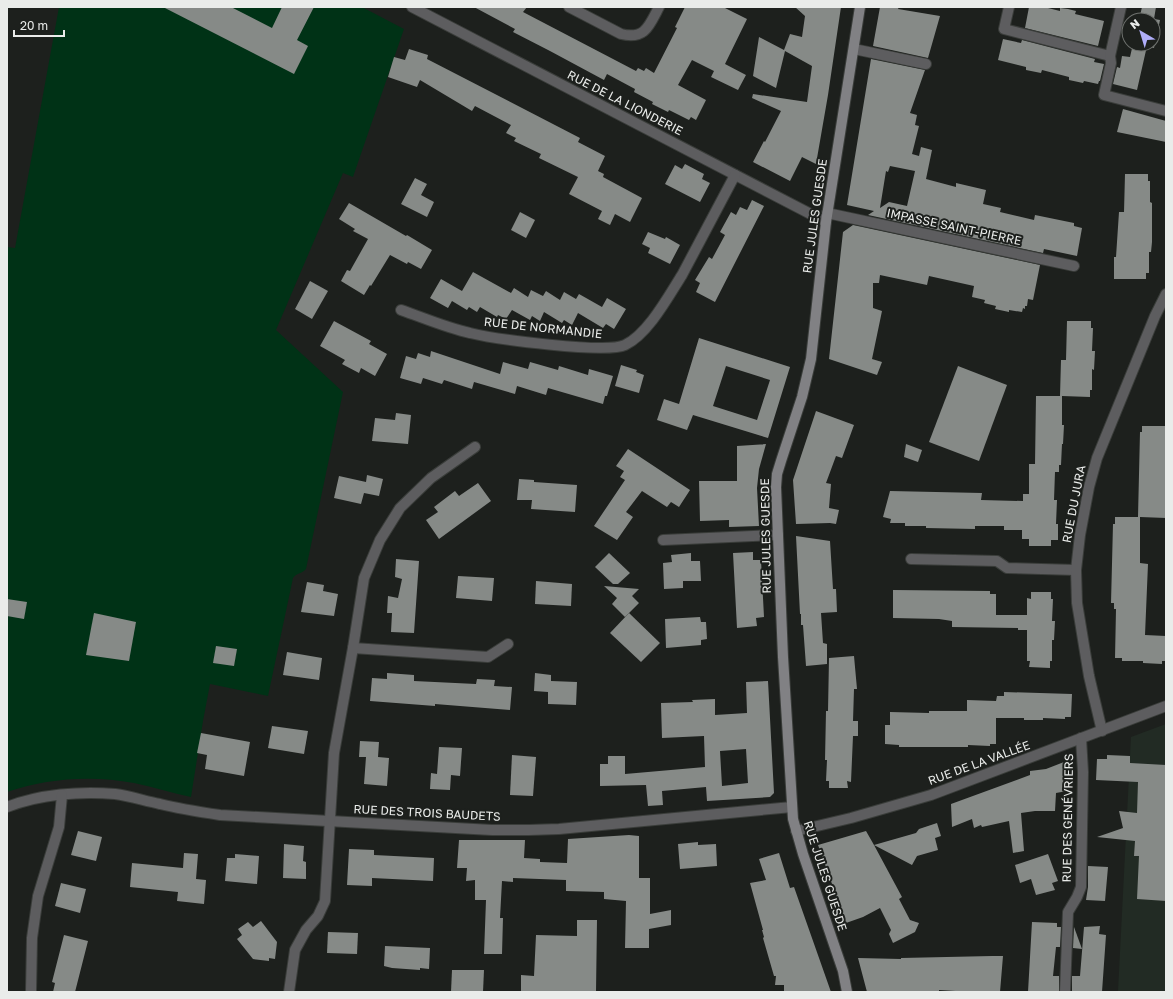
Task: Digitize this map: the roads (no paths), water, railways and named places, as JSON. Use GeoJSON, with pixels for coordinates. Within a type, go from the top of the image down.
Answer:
{"type":"FeatureCollection","features":[{"type":"Feature","properties":{"kind":"main road","name":"RUE JULES GUESDE"},"geometry":{"type":"LineString","coordinates":[[847,992],[842,971],[796,831],[792,807],[776,487],[778,474],[809,374],[827,217],[860,7]]}},
{"type":"Feature","properties":{"kind":"street"},"geometry":{"type":"LineString","coordinates":[[569,7],[621,34],[630,36],[640,34],[648,28],[659,7]]}},
{"type":"Feature","properties":{"kind":"street"},"geometry":{"type":"LineString","coordinates":[[1009,7],[1004,29],[1110,56]]}},
{"type":"Feature","properties":{"kind":"street"},"geometry":{"type":"LineString","coordinates":[[1121,7],[1110,56],[1111,62],[1104,96],[1166,110]]}},
{"type":"Feature","properties":{"kind":"street","name":"RUE DE LA LIONDERIE"},"geometry":{"type":"LineString","coordinates":[[417,8],[735,175],[827,217]]}},
{"type":"Feature","properties":{"kind":"street"},"geometry":{"type":"LineString","coordinates":[[854,49],[926,64]]}},
{"type":"Feature","properties":{"kind":"street","name":"RUE DE NORMANDIE"},"geometry":{"type":"LineString","coordinates":[[401,310],[446,326],[494,338],[579,347],[603,348],[623,346],[643,331],[682,275],[735,175]]}},
{"type":"Feature","properties":{"kind":"street","name":"IMPASSE SAINT-PIERRE"},"geometry":{"type":"LineString","coordinates":[[827,217],[1074,266]]}},
{"type":"Feature","properties":{"kind":"street","name":"RUE DU JURA"},"geometry":{"type":"LineString","coordinates":[[1102,730],[1089,676],[1077,603],[1076,570],[1080,535],[1089,487],[1097,458],[1155,316],[1166,294]]}},
{"type":"Feature","properties":{"kind":"street"},"geometry":{"type":"LineString","coordinates":[[289,992],[295,950],[306,930],[318,916],[325,901],[334,753],[364,578],[380,540],[400,508],[430,478],[475,447]]}},
{"type":"Feature","properties":{"kind":"street"},"geometry":{"type":"LineString","coordinates":[[663,540],[778,536]]}},
{"type":"Feature","properties":{"kind":"street"},"geometry":{"type":"LineString","coordinates":[[911,559],[998,561],[1007,568],[1076,570]]}},
{"type":"Feature","properties":{"kind":"street"},"geometry":{"type":"LineString","coordinates":[[353,648],[488,657],[508,644]]}},
{"type":"Feature","properties":{"kind":"street","name":"RUE DE LA VALLÉE"},"geometry":{"type":"LineString","coordinates":[[796,831],[851,818],[948,789],[1166,706]]}},
{"type":"Feature","properties":{"kind":"street","name":"RUE DES GENÉVRIERS"},"geometry":{"type":"LineString","coordinates":[[1065,992],[1068,912],[1077,897],[1081,886],[1083,772],[1081,738]]}},
{"type":"Feature","properties":{"kind":"street","name":"RUE DES TROIS BAUDETS"},"geometry":{"type":"LineString","coordinates":[[7,807],[31,800],[62,795],[116,794],[190,811],[220,815],[492,830],[529,830],[559,829],[792,807]]}},
{"type":"Feature","properties":{"kind":"street"},"geometry":{"type":"LineString","coordinates":[[31,992],[32,938],[38,896],[59,827],[62,795]]}}]}
